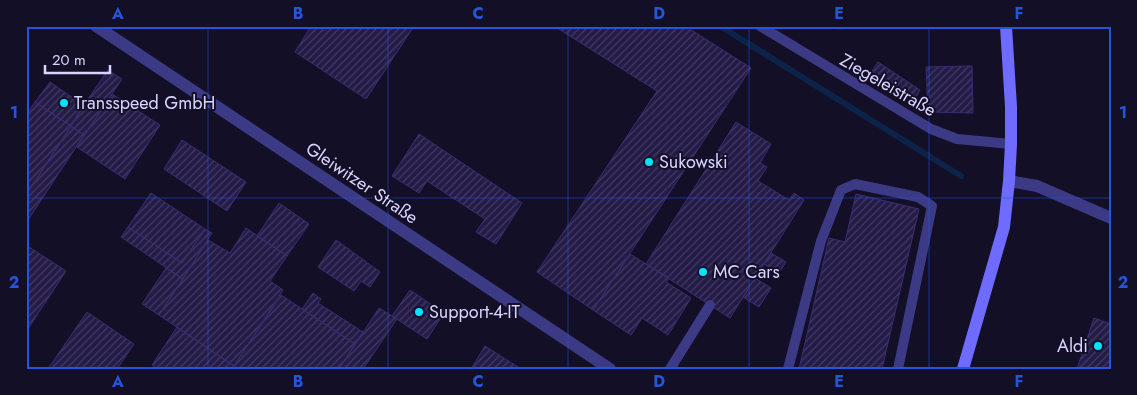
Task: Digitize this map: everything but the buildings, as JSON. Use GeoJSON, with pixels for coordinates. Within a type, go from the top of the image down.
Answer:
{"type":"FeatureCollection","features":[{"type":"Feature","properties":{"kind":"main road"},"geometry":{"type":"LineString","coordinates":[[963,369],[1004,227],[1011,144],[1011,108],[1006,26]]}},
{"type":"Feature","properties":{"kind":"street","name":"Gleiwitzer Straße"},"geometry":{"type":"LineString","coordinates":[[96,26],[610,369]]}},
{"type":"Feature","properties":{"kind":"street"},"geometry":{"type":"LineString","coordinates":[[1009,181],[1037,186],[1111,218]]}},
{"type":"Feature","properties":{"kind":"lane","name":"Ziegeleistraße"},"geometry":{"type":"LineString","coordinates":[[760,26],[931,129],[957,139],[1011,144]]}},
{"type":"Feature","properties":{"kind":"lane"},"geometry":{"type":"LineString","coordinates":[[788,369],[821,241],[841,190],[854,184],[918,197],[932,206],[898,369]]}},
{"type":"Feature","properties":{"kind":"lane"},"geometry":{"type":"LineString","coordinates":[[670,369],[710,305]]}},
{"type":"Feature","properties":{"kind":"waterway"},"geometry":{"type":"LineString","coordinates":[[720,26],[961,176]]}},
{"type":"Feature","properties":{"kind":"place","name":"Transspeed GmbH"},"geometry":{"type":"Point","coordinates":[64,103]}},
{"type":"Feature","properties":{"kind":"place","name":"Sukowski"},"geometry":{"type":"Point","coordinates":[649,162]}},
{"type":"Feature","properties":{"kind":"place","name":"MC Cars"},"geometry":{"type":"Point","coordinates":[703,272]}},
{"type":"Feature","properties":{"kind":"place","name":"Support-4-IT"},"geometry":{"type":"Point","coordinates":[419,312]}},
{"type":"Feature","properties":{"kind":"place","name":"Aldi"},"geometry":{"type":"Point","coordinates":[1098,346]}}]}
